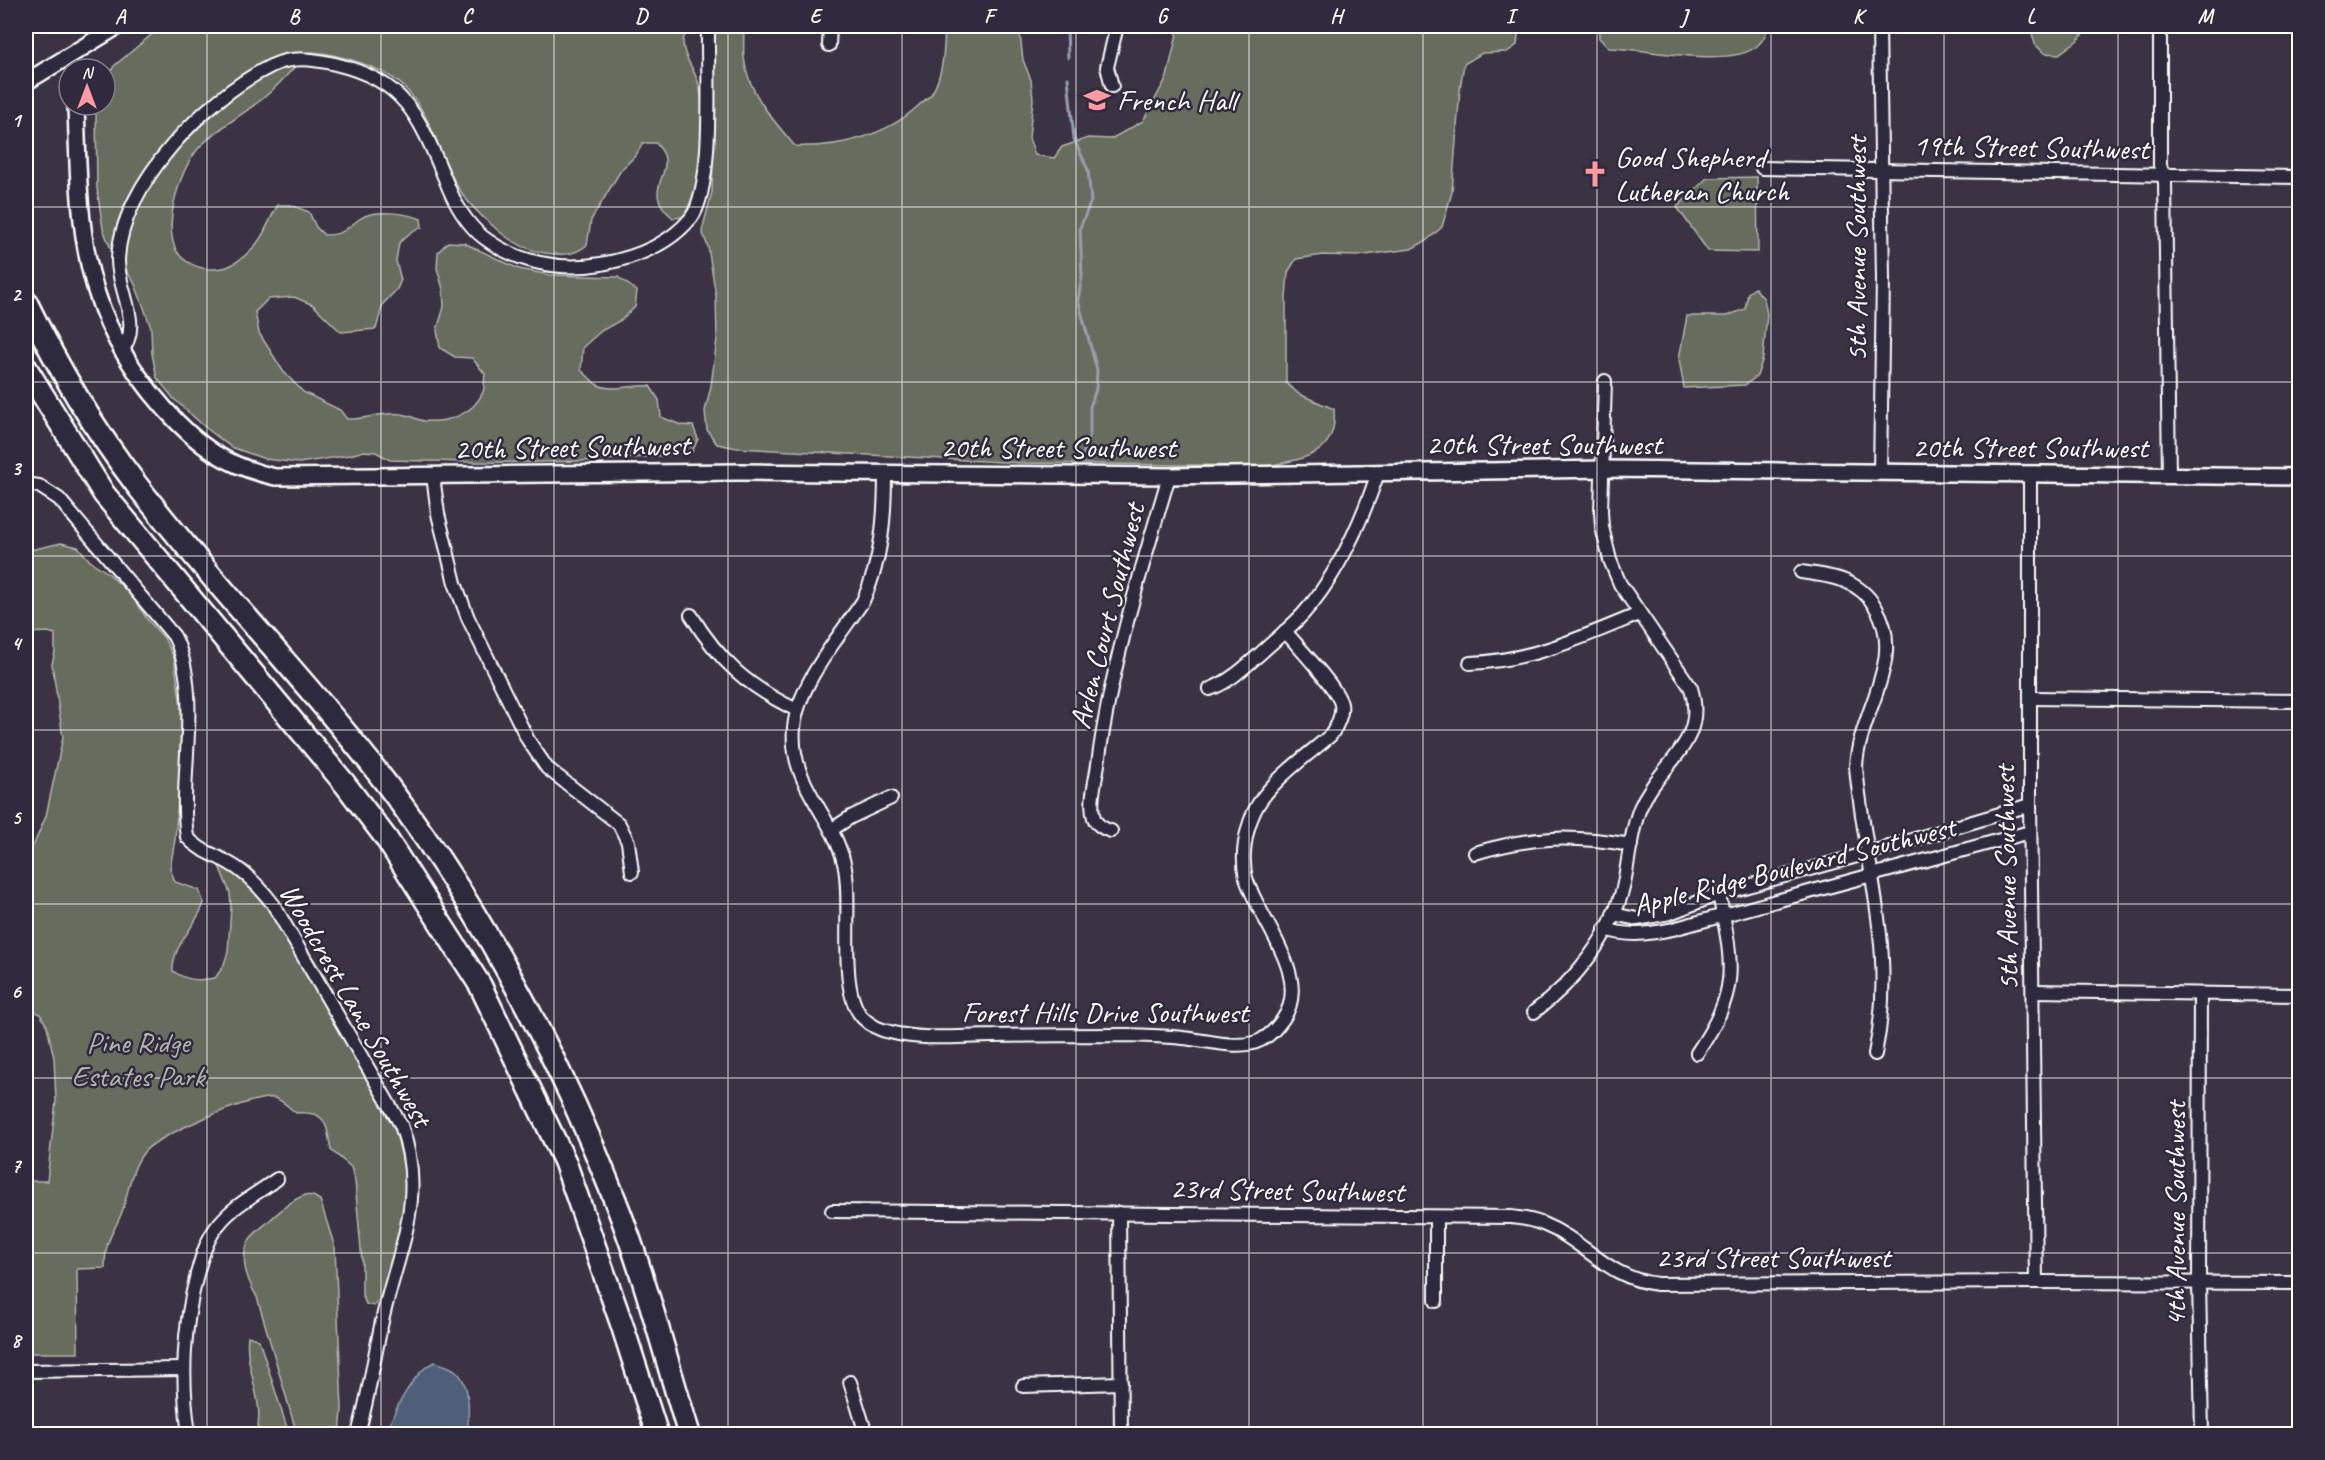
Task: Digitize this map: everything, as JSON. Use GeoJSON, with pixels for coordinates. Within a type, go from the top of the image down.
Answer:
{"type":"FeatureCollection","features":[{"type":"Feature","properties":{"kind":"highway"},"geometry":{"type":"LineString","coordinates":[[26,302],[69,384],[135,483],[368,760],[453,882],[503,963],[564,1081],[616,1202],[689,1434]]}},
{"type":"Feature","properties":{"kind":"highway"},"geometry":{"type":"LineString","coordinates":[[26,369],[104,495],[345,784],[386,838],[480,985],[565,1162],[657,1434]]}},
{"type":"Feature","properties":{"kind":"street"},"geometry":{"type":"LineString","coordinates":[[26,82],[118,26]]}},
{"type":"Feature","properties":{"kind":"street"},"geometry":{"type":"LineString","coordinates":[[121,352],[128,344],[131,330],[118,257],[123,231],[135,200],[146,181],[174,146],[208,109],[272,66],[287,60],[315,60],[362,73],[387,87],[415,113],[424,128],[451,194],[463,216],[482,236],[504,250],[530,261],[560,267],[589,266],[616,261],[647,251],[673,236],[692,216],[703,189],[707,161],[708,26]]}},
{"type":"Feature","properties":{"kind":"street"},"geometry":{"type":"LineString","coordinates":[[829,45],[830,26]]}},
{"type":"Feature","properties":{"kind":"street"},"geometry":{"type":"LineString","coordinates":[[1112,86],[1107,67],[1117,26]]}},
{"type":"Feature","properties":{"kind":"street","name":"5th Avenue Southwest"},"geometry":{"type":"LineString","coordinates":[[1880,26],[1883,279],[1880,473]]}},
{"type":"Feature","properties":{"kind":"street"},"geometry":{"type":"LineString","coordinates":[[2160,26],[2160,165],[2163,175],[2169,475]]}},
{"type":"Feature","properties":{"kind":"street"},"geometry":{"type":"LineString","coordinates":[[77,52],[77,57]]}},
{"type":"Feature","properties":{"kind":"street","name":"20th Street Southwest"},"geometry":{"type":"LineString","coordinates":[[76,117],[80,202],[87,259],[107,322],[121,352],[154,397],[200,444],[248,471],[275,477],[740,472],[1169,476],[1603,469],[2300,477]]}},
{"type":"Feature","properties":{"kind":"street","name":"19th Street Southwest"},"geometry":{"type":"LineString","coordinates":[[1762,168],[2300,177]]}},
{"type":"Feature","properties":{"kind":"street"},"geometry":{"type":"LineString","coordinates":[[1534,1012],[1571,980],[1589,957],[1605,929],[1623,888],[1630,845],[1641,807],[1654,783],[1689,737],[1695,711],[1693,695],[1687,680],[1620,584],[1604,537],[1600,511],[1605,381]]}},
{"type":"Feature","properties":{"kind":"street","name":"Forest Hills Drive Southwest"},"geometry":{"type":"LineString","coordinates":[[885,473],[883,530],[870,585],[863,601],[812,678],[797,710],[794,726],[794,750],[799,773],[831,830],[844,863],[851,997],[861,1016],[879,1028],[905,1035],[940,1037],[1143,1036],[1242,1044],[1260,1041],[1276,1029],[1287,1014],[1293,989],[1289,971],[1246,877],[1243,860],[1248,830],[1255,810],[1265,794],[1331,735],[1341,712],[1341,705],[1333,690],[1285,631]]}},
{"type":"Feature","properties":{"kind":"street"},"geometry":{"type":"LineString","coordinates":[[1210,689],[1223,684],[1240,671],[1302,615],[1331,576],[1365,508],[1378,473]]}},
{"type":"Feature","properties":{"kind":"street","name":"5th Avenue Southwest"},"geometry":{"type":"LineString","coordinates":[[2030,474],[2030,832],[2036,1282]]}},
{"type":"Feature","properties":{"kind":"street"},"geometry":{"type":"LineString","coordinates":[[433,476],[438,514],[454,583],[468,618],[528,740],[539,758],[560,779],[619,824],[628,842],[632,872]]}},
{"type":"Feature","properties":{"kind":"street","name":"Arlen Court Southwest"},"geometry":{"type":"LineString","coordinates":[[1112,831],[1102,828],[1094,819],[1099,750],[1117,653],[1169,476]]}},
{"type":"Feature","properties":{"kind":"street","name":"Woodcrest Lane Southwest"},"geometry":{"type":"LineString","coordinates":[[26,484],[39,486],[59,498],[174,636],[183,658],[187,689],[185,812],[187,837],[202,850],[241,871],[262,890],[273,904],[401,1125],[412,1175],[412,1204],[404,1245],[383,1317],[358,1434]]}},
{"type":"Feature","properties":{"kind":"street"},"geometry":{"type":"LineString","coordinates":[[1801,572],[1840,578],[1858,587],[1877,609],[1886,633],[1888,647],[1884,668],[1857,750],[1858,785],[1880,919],[1884,972],[1882,1013],[1875,1054]]}},
{"type":"Feature","properties":{"kind":"street"},"geometry":{"type":"LineString","coordinates":[[1470,663],[1496,662],[1544,652],[1639,614]]}},
{"type":"Feature","properties":{"kind":"street"},"geometry":{"type":"LineString","coordinates":[[691,615],[705,638],[735,672],[753,687],[797,710]]}},
{"type":"Feature","properties":{"kind":"street"},"geometry":{"type":"LineString","coordinates":[[2030,698],[2300,701]]}},
{"type":"Feature","properties":{"kind":"street"},"geometry":{"type":"LineString","coordinates":[[831,830],[851,817],[891,798]]}},
{"type":"Feature","properties":{"kind":"street","name":"Apple Ridge Boulevard Southwest"},"geometry":{"type":"LineString","coordinates":[[1613,914],[1637,919],[1651,918],[1719,894],[2030,806]]}},
{"type":"Feature","properties":{"kind":"street","name":"Apple Ridge Boulevard Southwest"},"geometry":{"type":"LineString","coordinates":[[1605,929],[1619,934],[1650,934],[2030,832]]}},
{"type":"Feature","properties":{"kind":"street"},"geometry":{"type":"LineString","coordinates":[[1475,853],[1512,842],[1556,838],[1594,839],[1630,845]]}},
{"type":"Feature","properties":{"kind":"street"},"geometry":{"type":"LineString","coordinates":[[1697,1053],[1721,1014],[1729,984],[1730,950],[1719,894]]}},
{"type":"Feature","properties":{"kind":"street"},"geometry":{"type":"LineString","coordinates":[[2033,991],[2300,995]]}},
{"type":"Feature","properties":{"kind":"street","name":"4th Avenue Southwest"},"geometry":{"type":"LineString","coordinates":[[2200,994],[2199,1282],[2202,1434]]}},
{"type":"Feature","properties":{"kind":"street"},"geometry":{"type":"LineString","coordinates":[[189,1434],[184,1343],[189,1305],[201,1259],[211,1234],[227,1215],[278,1179]]}},
{"type":"Feature","properties":{"kind":"street","name":"23rd Street Southwest"},"geometry":{"type":"LineString","coordinates":[[832,1211],[1511,1217],[1543,1224],[1618,1274],[1642,1283],[1657,1284],[2300,1283]]}},
{"type":"Feature","properties":{"kind":"street"},"geometry":{"type":"LineString","coordinates":[[1119,1214],[1121,1434]]}},
{"type":"Feature","properties":{"kind":"street"},"geometry":{"type":"LineString","coordinates":[[1436,1216],[1436,1301]]}},
{"type":"Feature","properties":{"kind":"street"},"geometry":{"type":"LineString","coordinates":[[26,1371],[184,1369]]}},
{"type":"Feature","properties":{"kind":"street"},"geometry":{"type":"LineString","coordinates":[[850,1382],[866,1434]]}},
{"type":"Feature","properties":{"kind":"street"},"geometry":{"type":"LineString","coordinates":[[1023,1386],[1120,1383]]}},
{"type":"Feature","properties":{"kind":"green space"},"geometry":{"type":"Polygon","coordinates":[[[162,26],[692,26],[684,37],[683,46],[699,85],[703,116],[698,171],[690,204],[684,217],[673,218],[659,200],[659,185],[665,163],[664,155],[656,143],[643,143],[636,155],[621,170],[591,220],[587,245],[572,253],[562,254],[538,252],[523,247],[498,231],[466,200],[452,177],[423,112],[398,81],[361,63],[334,55],[310,52],[268,94],[204,142],[197,150],[180,182],[171,222],[177,252],[187,262],[208,269],[216,269],[230,266],[255,246],[278,205],[291,205],[309,212],[316,227],[324,235],[341,232],[367,215],[399,214],[421,219],[422,227],[410,233],[399,243],[396,261],[401,280],[397,289],[383,304],[376,329],[341,332],[313,305],[294,297],[268,299],[255,312],[259,333],[283,371],[303,392],[340,410],[347,419],[395,413],[424,421],[442,421],[466,412],[479,400],[484,390],[485,374],[472,358],[455,357],[440,348],[437,330],[444,307],[443,289],[437,268],[438,252],[448,242],[464,243],[519,269],[550,275],[618,277],[637,291],[635,307],[583,347],[581,370],[602,387],[650,386],[659,400],[661,417],[681,425],[693,426],[698,439],[692,452],[617,459],[504,462],[390,460],[376,452],[364,451],[299,463],[265,459],[231,447],[174,399],[157,378],[152,354],[151,328],[143,305],[134,282],[110,247],[103,229],[97,189],[96,117],[117,117],[117,64],[162,26]]]}},
{"type":"Feature","properties":{"kind":"green space"},"geometry":{"type":"Polygon","coordinates":[[[713,26],[744,26],[746,71],[756,94],[770,116],[795,146],[811,146],[844,142],[876,132],[905,116],[927,98],[936,85],[941,69],[945,26],[1019,26],[1023,60],[1031,80],[1033,99],[1029,138],[1035,155],[1054,158],[1062,147],[1088,138],[1111,139],[1143,121],[1167,77],[1177,34],[1176,26],[1519,26],[1517,45],[1507,52],[1482,53],[1464,64],[1452,192],[1442,227],[1426,241],[1411,249],[1357,256],[1323,255],[1296,259],[1288,272],[1286,383],[1299,394],[1334,409],[1334,425],[1324,446],[1315,452],[1293,461],[1266,466],[1021,463],[737,448],[717,444],[707,430],[705,411],[711,386],[717,339],[716,296],[708,247],[702,231],[712,192],[715,91],[713,26]]]}},
{"type":"Feature","properties":{"kind":"green space"},"geometry":{"type":"Polygon","coordinates":[[[1599,26],[1768,26],[1759,44],[1744,53],[1708,57],[1609,48],[1599,38],[1599,26]]]}},
{"type":"Feature","properties":{"kind":"green space"},"geometry":{"type":"Polygon","coordinates":[[[2030,26],[2089,26],[2078,40],[2059,54],[2044,53],[2035,44],[2030,26]]]}},
{"type":"Feature","properties":{"kind":"green space"},"geometry":{"type":"Polygon","coordinates":[[[1757,177],[1758,252],[1708,251],[1677,207],[1707,178],[1757,177]]]}},
{"type":"Feature","properties":{"kind":"green space"},"geometry":{"type":"Polygon","coordinates":[[[1755,288],[1764,299],[1767,314],[1763,358],[1757,376],[1745,385],[1684,388],[1679,359],[1687,316],[1727,316],[1745,309],[1748,293],[1755,288]]]}},
{"type":"Feature","properties":{"kind":"green space","name":"Pine Ridge Estates Park"},"geometry":{"type":"Polygon","coordinates":[[[61,543],[78,547],[90,561],[108,573],[132,596],[147,619],[164,638],[174,658],[182,713],[182,751],[175,840],[170,868],[175,882],[199,890],[204,903],[180,944],[173,971],[183,977],[193,979],[215,978],[223,967],[228,952],[231,907],[230,893],[219,866],[225,858],[234,859],[249,867],[267,887],[327,980],[358,1042],[385,1088],[405,1170],[405,1203],[395,1255],[381,1297],[374,1306],[366,1304],[362,1294],[362,1261],[355,1181],[351,1167],[331,1150],[326,1126],[320,1117],[314,1114],[296,1113],[274,1098],[263,1099],[227,1109],[185,1127],[152,1145],[144,1152],[133,1173],[122,1212],[110,1238],[105,1268],[77,1269],[78,1353],[26,1353],[26,1181],[47,1181],[56,1101],[54,1058],[47,1026],[40,1014],[26,1006],[26,858],[46,816],[63,737],[52,664],[55,634],[26,633],[26,551],[61,543]]]}},
{"type":"Feature","properties":{"kind":"green space"},"geometry":{"type":"Polygon","coordinates":[[[305,1195],[320,1200],[335,1248],[342,1409],[340,1434],[297,1434],[257,1297],[245,1269],[246,1246],[252,1236],[287,1206],[305,1195]]]}},
{"type":"Feature","properties":{"kind":"green space"},"geometry":{"type":"Polygon","coordinates":[[[248,1336],[259,1340],[289,1434],[247,1434],[257,1431],[259,1419],[257,1396],[249,1360],[248,1336]]]}},
{"type":"Feature","properties":{"kind":"water"},"geometry":{"type":"Polygon","coordinates":[[[435,1362],[453,1369],[463,1382],[468,1399],[467,1434],[388,1434],[399,1404],[412,1382],[435,1362]]]}},
{"type":"Feature","properties":{"kind":"waterway"},"geometry":{"type":"LineString","coordinates":[[1067,26],[1068,58]]}},
{"type":"Feature","properties":{"kind":"waterway"},"geometry":{"type":"LineString","coordinates":[[1068,78],[1074,139],[1088,170],[1091,201],[1080,228],[1082,276],[1078,300],[1097,370],[1096,389],[1090,407],[1090,434],[1082,458]]}},
{"type":"Feature","properties":{"kind":"place","name":"French Hall"},"geometry":{"type":"Point","coordinates":[1097,100]}},
{"type":"Feature","properties":{"kind":"place","name":"Good Shepherd Lutheran Church"},"geometry":{"type":"Point","coordinates":[1595,174]}}]}
